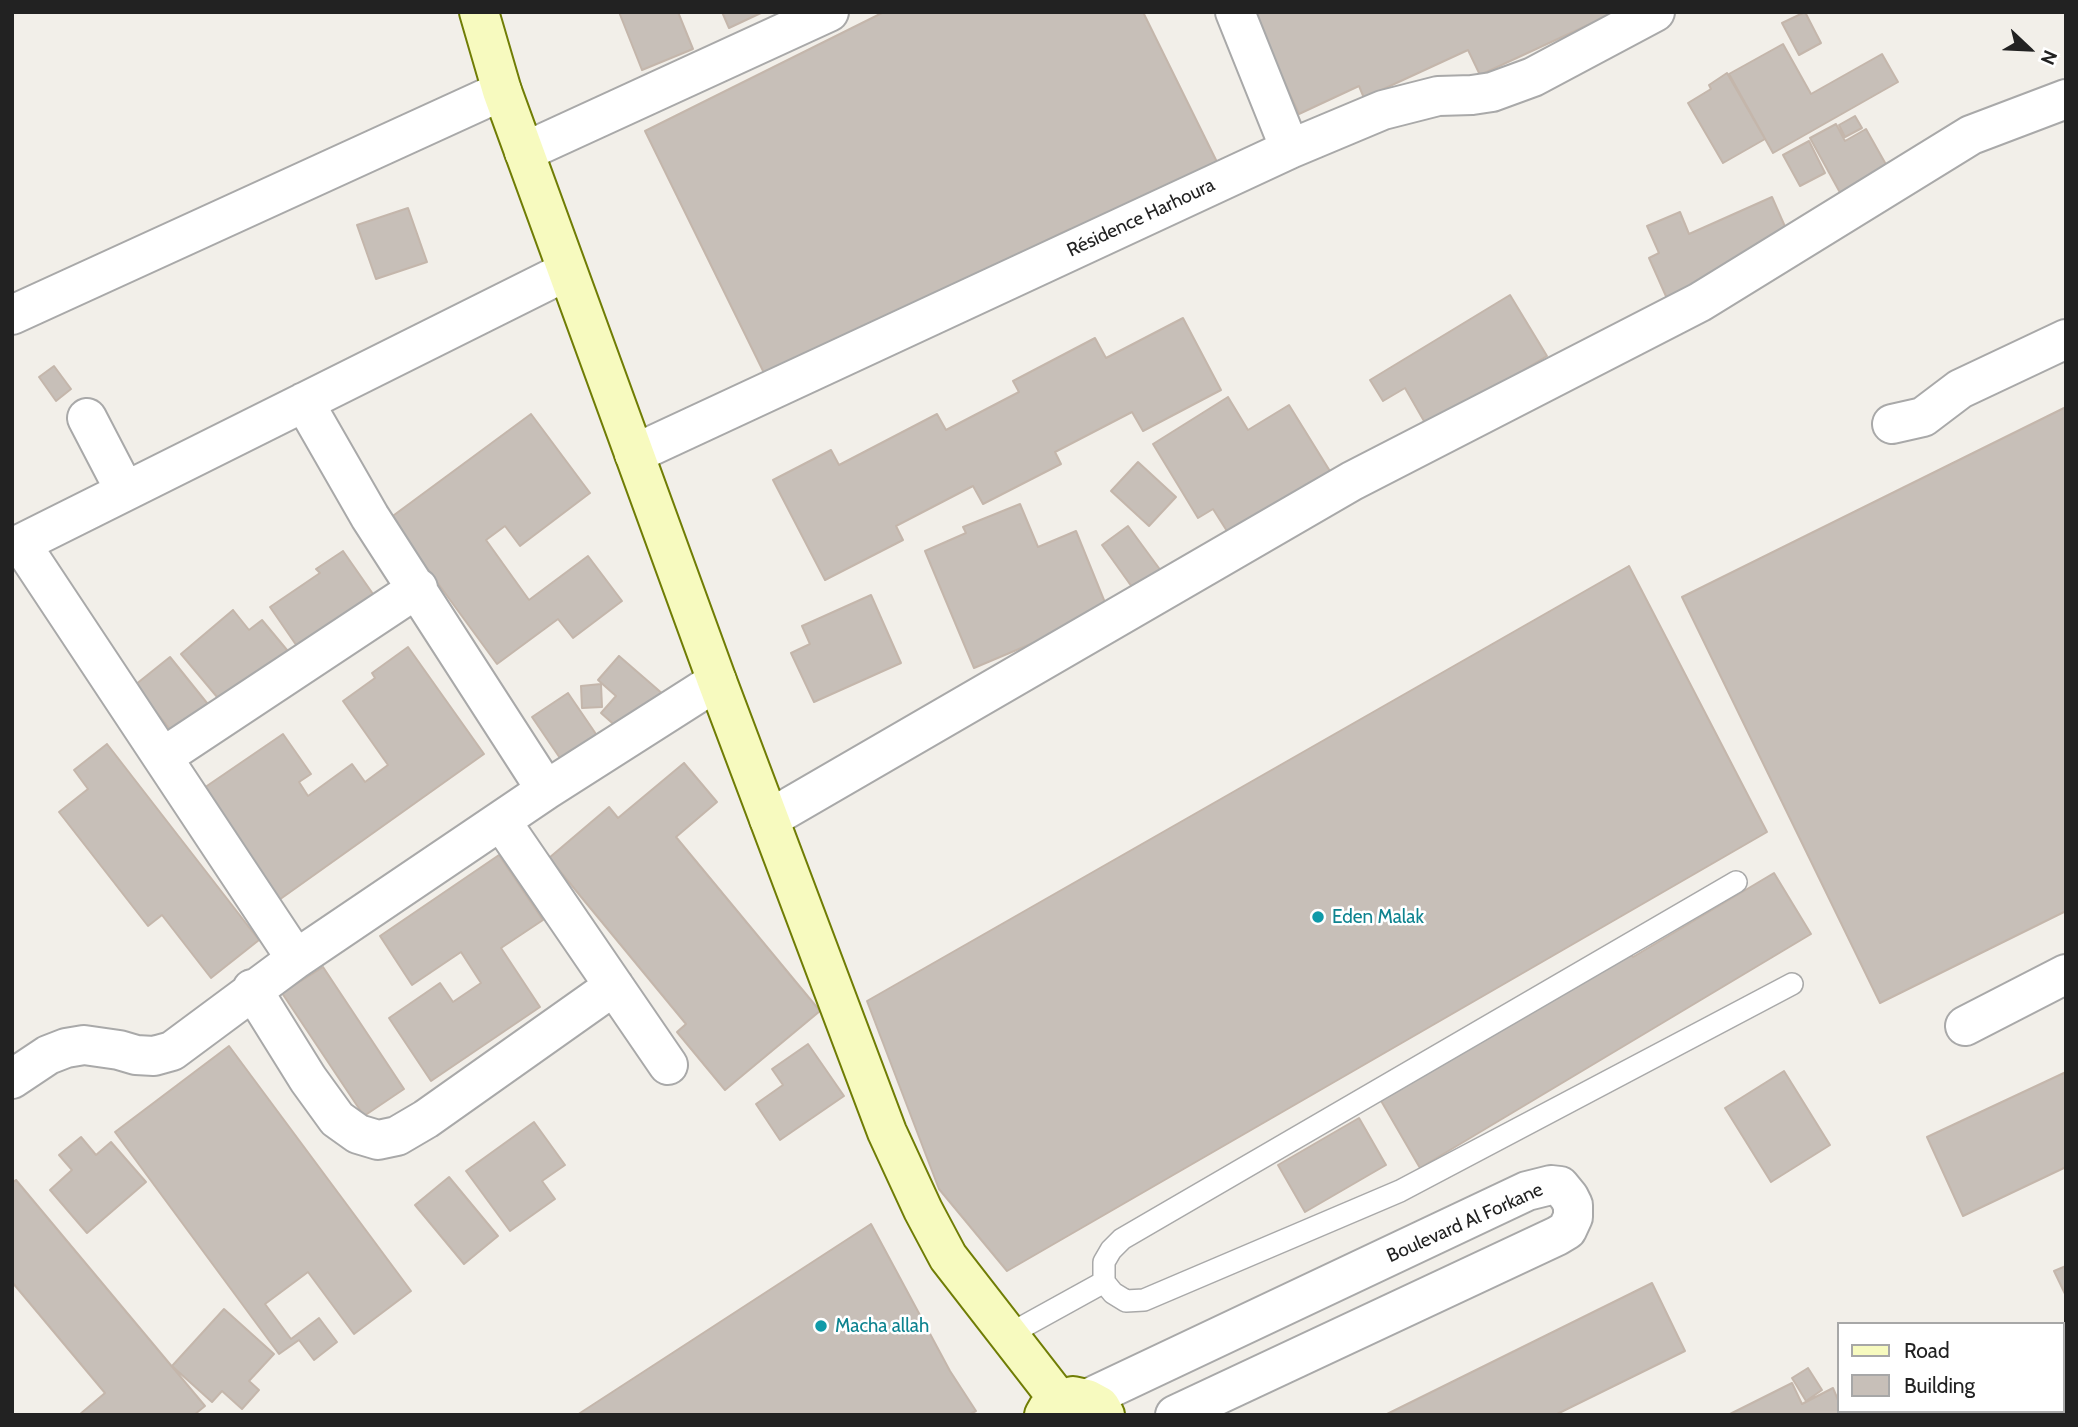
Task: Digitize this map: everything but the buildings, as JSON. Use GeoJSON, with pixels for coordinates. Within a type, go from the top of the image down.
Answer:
{"type":"FeatureCollection","features":[{"type":"Feature","properties":{"kind":"street"},"geometry":{"type":"LineString","coordinates":[[479,12],[502,91],[567,271],[717,681],[887,1132],[948,1257],[1008,1335],[1074,1407]]}},
{"type":"Feature","properties":{"kind":"street"},"geometry":{"type":"LineString","coordinates":[[524,152],[829,12]]}},
{"type":"Feature","properties":{"kind":"street"},"geometry":{"type":"LineString","coordinates":[[1235,12],[1290,149]]}},
{"type":"Feature","properties":{"kind":"street","name":"Résidence Harhoura"},"geometry":{"type":"LineString","coordinates":[[634,454],[1290,149],[1383,110],[1437,96],[1472,96],[1492,92],[1533,77],[1655,12]]}},
{"type":"Feature","properties":{"kind":"street"},"geometry":{"type":"LineString","coordinates":[[12,315],[502,91]]}},
{"type":"Feature","properties":{"kind":"street"},"geometry":{"type":"LineString","coordinates":[[769,819],[1352,481],[1700,302],[1971,135],[2066,99]]}},
{"type":"Feature","properties":{"kind":"street"},"geometry":{"type":"LineString","coordinates":[[296,959],[163,757],[16,546],[567,271]]}},
{"type":"Feature","properties":{"kind":"street"},"geometry":{"type":"LineString","coordinates":[[1892,424],[1923,417],[1960,389],[2066,339]]}},
{"type":"Feature","properties":{"kind":"street"},"geometry":{"type":"LineString","coordinates":[[304,402],[370,517],[546,790]]}},
{"type":"Feature","properties":{"kind":"street"},"geometry":{"type":"LineString","coordinates":[[88,418],[125,491]]}},
{"type":"Feature","properties":{"kind":"street"},"geometry":{"type":"LineString","coordinates":[[163,757],[418,588]]}},
{"type":"Feature","properties":{"kind":"street"},"geometry":{"type":"LineString","coordinates":[[12,1079],[48,1055],[66,1048],[84,1045],[154,1056],[172,1051],[252,989],[296,959],[546,790],[717,681]]}},
{"type":"Feature","properties":{"kind":"street"},"geometry":{"type":"LineString","coordinates":[[501,821],[668,1065]]}},
{"type":"Feature","properties":{"kind":"street"},"geometry":{"type":"LineString","coordinates":[[1965,1026],[2066,974]]}},
{"type":"Feature","properties":{"kind":"street"},"geometry":{"type":"LineString","coordinates":[[252,989],[337,1119],[358,1135],[378,1140],[397,1136],[426,1119],[614,986]]}},
{"type":"Feature","properties":{"kind":"street","name":"Boulevard Al Forkane"},"geometry":{"type":"LineString","coordinates":[[1074,1407],[1527,1191],[1551,1185],[1560,1186],[1569,1197],[1573,1206],[1573,1217],[1567,1230],[1557,1237],[1175,1415]]}},
{"type":"Feature","properties":{"kind":"lane"},"geometry":{"type":"LineString","coordinates":[[1736,882],[1122,1239],[1104,1262],[1104,1282],[1113,1293],[1126,1301],[1144,1300],[1387,1196],[1792,984]]}},
{"type":"Feature","properties":{"kind":"lane"},"geometry":{"type":"LineString","coordinates":[[1008,1335],[1104,1282]]}},
{"type":"Feature","properties":{"kind":"place","name":"Eden Malak"},"geometry":{"type":"Point","coordinates":[1318,917]}},
{"type":"Feature","properties":{"kind":"place","name":"Macha allah"},"geometry":{"type":"Point","coordinates":[821,1326]}}]}
